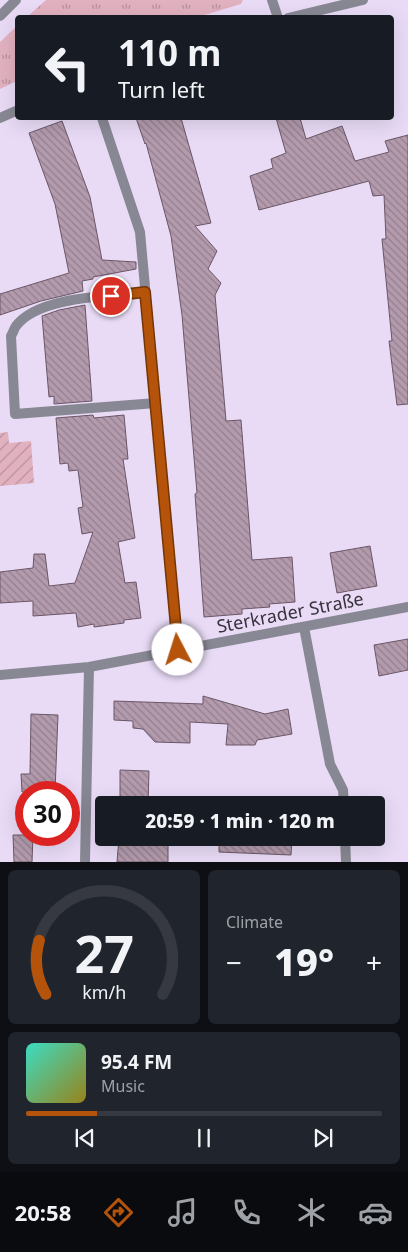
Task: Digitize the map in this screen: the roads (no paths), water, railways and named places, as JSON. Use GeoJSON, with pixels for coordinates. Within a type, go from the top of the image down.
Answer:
{"type":"FeatureCollection","features":[{"type":"Feature","properties":{"kind":"street"},"geometry":{"type":"LineString","coordinates":[[0,16],[16,0]]}},
{"type":"Feature","properties":{"kind":"street"},"geometry":{"type":"LineString","coordinates":[[272,0],[277,15]]}},
{"type":"Feature","properties":{"kind":"street"},"geometry":{"type":"LineString","coordinates":[[300,15],[363,0]]}},
{"type":"Feature","properties":{"kind":"street"},"geometry":{"type":"LineString","coordinates":[[0,118],[15,111]]}},
{"type":"Feature","properties":{"kind":"street"},"geometry":{"type":"LineString","coordinates":[[103,120],[140,232],[178,650]]}},
{"type":"Feature","properties":{"kind":"street"},"geometry":{"type":"LineString","coordinates":[[145,292],[60,301],[40,308],[16,326],[11,336],[16,414],[156,403]]}},
{"type":"Feature","properties":{"kind":"street","name":"Sterkrader Straße"},"geometry":{"type":"LineString","coordinates":[[0,676],[89,668],[408,607]]}},
{"type":"Feature","properties":{"kind":"street"},"geometry":{"type":"LineString","coordinates":[[304,627],[330,764],[343,790],[343,796]]}},
{"type":"Feature","properties":{"kind":"street"},"geometry":{"type":"LineString","coordinates":[[85,862],[89,668]]}},
{"type":"Feature","properties":{"kind":"street"},"geometry":{"type":"LineString","coordinates":[[345,846],[346,862]]}}]}
